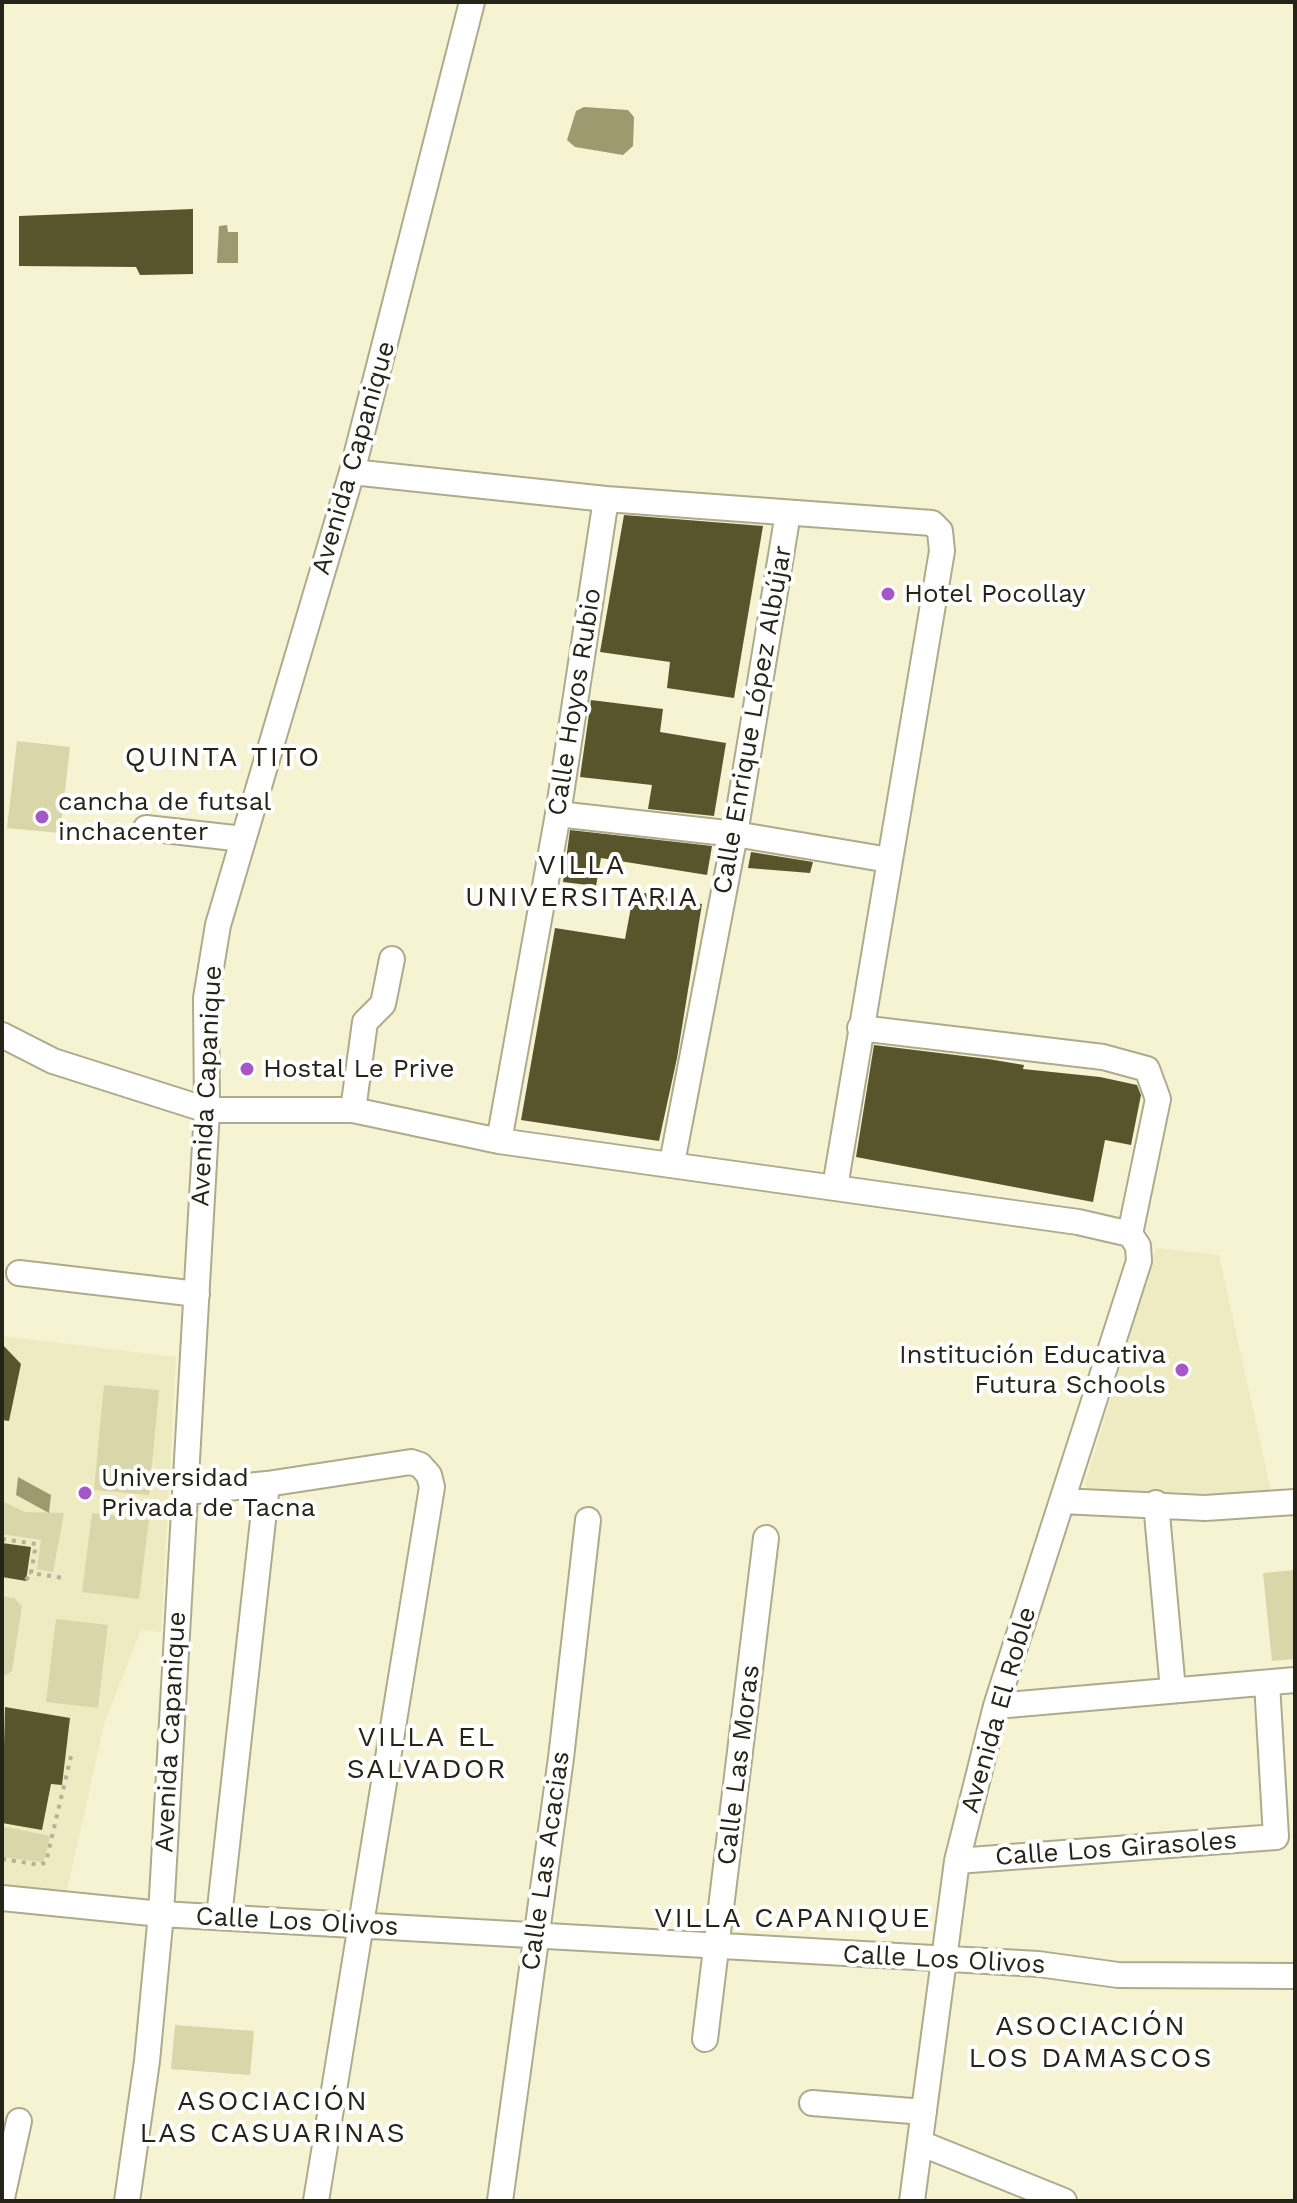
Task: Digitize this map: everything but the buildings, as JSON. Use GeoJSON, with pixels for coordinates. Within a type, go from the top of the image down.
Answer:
{"type":"FeatureCollection","features":[{"type":"Feature","properties":{"kind":"street","name":"Avenida Capanique"},"geometry":{"type":"LineString","coordinates":[[127,2201],[147,2061],[161,1914],[207,1110],[206,998],[218,925],[352,472],[472,2]]}},
{"type":"Feature","properties":{"kind":"street"},"geometry":{"type":"LineString","coordinates":[[352,472],[606,499],[932,523],[940,531],[942,551],[835,1187]]}},
{"type":"Feature","properties":{"kind":"street","name":"Calle Hoyos Rubio"},"geometry":{"type":"LineString","coordinates":[[499,1141],[558,814],[606,499]]}},
{"type":"Feature","properties":{"kind":"street","name":"Calle Enrique López Albújar"},"geometry":{"type":"LineString","coordinates":[[672,1163],[735,834],[788,513]]}},
{"type":"Feature","properties":{"kind":"street"},"geometry":{"type":"LineString","coordinates":[[558,814],[735,834],[889,860]]}},
{"type":"Feature","properties":{"kind":"street"},"geometry":{"type":"LineString","coordinates":[[146,828],[243,839]]}},
{"type":"Feature","properties":{"kind":"street"},"geometry":{"type":"LineString","coordinates":[[353,1110],[365,1022],[383,1004],[392,959]]}},
{"type":"Feature","properties":{"kind":"street"},"geometry":{"type":"LineString","coordinates":[[2,1035],[53,1061],[207,1110],[353,1110],[499,1141],[1078,1222],[1130,1234],[1158,1099],[1147,1069],[1103,1057],[860,1028]]}},
{"type":"Feature","properties":{"kind":"street","name":"Avenida El Roble"},"geometry":{"type":"LineString","coordinates":[[912,2201],[957,1861],[996,1706],[1139,1261],[1138,1246],[1130,1234]]}},
{"type":"Feature","properties":{"kind":"street"},"geometry":{"type":"LineString","coordinates":[[19,1273],[197,1294]]}},
{"type":"Feature","properties":{"kind":"street"},"geometry":{"type":"LineString","coordinates":[[186,1492],[267,1484],[411,1462],[420,1465],[429,1475],[432,1487],[316,2201]]}},
{"type":"Feature","properties":{"kind":"street"},"geometry":{"type":"LineString","coordinates":[[219,1917],[267,1484]]}},
{"type":"Feature","properties":{"kind":"street"},"geometry":{"type":"LineString","coordinates":[[1062,1501],[1156,1503],[1205,1508],[1295,1502]]}},
{"type":"Feature","properties":{"kind":"street"},"geometry":{"type":"LineString","coordinates":[[1156,1503],[1173,1690]]}},
{"type":"Feature","properties":{"kind":"street","name":"Calle Las Acacias"},"geometry":{"type":"LineString","coordinates":[[500,2201],[561,1758],[588,1520]]}},
{"type":"Feature","properties":{"kind":"street","name":"Calle Las Moras"},"geometry":{"type":"LineString","coordinates":[[705,2039],[766,1538]]}},
{"type":"Feature","properties":{"kind":"street"},"geometry":{"type":"LineString","coordinates":[[996,1706],[1295,1680]]}},
{"type":"Feature","properties":{"kind":"street","name":"Calle Los Girasoles"},"geometry":{"type":"LineString","coordinates":[[957,1861],[1276,1837],[1267,1683]]}},
{"type":"Feature","properties":{"kind":"street","name":"Calle Los Olivos"},"geometry":{"type":"LineString","coordinates":[[2,1898],[161,1914],[1038,1964],[1118,1975],[1295,1976]]}},
{"type":"Feature","properties":{"kind":"street"},"geometry":{"type":"LineString","coordinates":[[812,2103],[924,2112]]}},
{"type":"Feature","properties":{"kind":"street"},"geometry":{"type":"LineString","coordinates":[[2,2198],[19,2121]]}},
{"type":"Feature","properties":{"kind":"street"},"geometry":{"type":"LineString","coordinates":[[920,2143],[1064,2201]]}},
{"type":"Feature","properties":{"kind":"path"},"geometry":{"type":"LineString","coordinates":[[2,1539],[36,1544],[31,1573],[26,1580]]}},
{"type":"Feature","properties":{"kind":"path"},"geometry":{"type":"LineString","coordinates":[[31,1573],[64,1578]]}},
{"type":"Feature","properties":{"kind":"path"},"geometry":{"type":"LineString","coordinates":[[2,1859],[40,1865],[46,1862],[71,1756]]}},
{"type":"Feature","properties":{"kind":"shaded area"},"geometry":{"type":"Polygon","coordinates":[[[584,107],[628,110],[634,117],[633,146],[623,155],[575,147],[567,140],[576,111],[584,107]]]}},
{"type":"Feature","properties":{"kind":"shaded area"},"geometry":{"type":"Polygon","coordinates":[[[227,225],[228,232],[238,232],[238,263],[217,263],[219,226],[227,225]]]}},
{"type":"Feature","properties":{"kind":"shaded area"},"geometry":{"type":"Polygon","coordinates":[[[17,741],[70,747],[60,833],[7,828],[17,741]]]}},
{"type":"Feature","properties":{"kind":"shaded area","name":"Institución Educativa Futura Schools"},"geometry":{"type":"Polygon","coordinates":[[[1156,1248],[1219,1255],[1272,1495],[1089,1490],[1085,1484],[1156,1248]]]}},
{"type":"Feature","properties":{"kind":"shaded area","name":"Universidad Privada de Tacna"},"geometry":{"type":"Polygon","coordinates":[[[2,1336],[176,1357],[161,1632],[141,1630],[105,1721],[65,1899],[2,1887],[2,1336]]]}},
{"type":"Feature","properties":{"kind":"shaded area"},"geometry":{"type":"Polygon","coordinates":[[[104,1385],[159,1390],[149,1495],[94,1490],[104,1385]]]}},
{"type":"Feature","properties":{"kind":"shaded area"},"geometry":{"type":"Polygon","coordinates":[[[18,1477],[51,1495],[49,1513],[16,1495],[18,1477]]]}},
{"type":"Feature","properties":{"kind":"shaded area"},"geometry":{"type":"Polygon","coordinates":[[[2,1501],[25,1512],[64,1513],[53,1572],[37,1569],[41,1540],[2,1534],[2,1501]]]}},
{"type":"Feature","properties":{"kind":"shaded area"},"geometry":{"type":"Polygon","coordinates":[[[92,1513],[149,1520],[139,1599],[82,1592],[92,1513]]]}},
{"type":"Feature","properties":{"kind":"shaded area"},"geometry":{"type":"Polygon","coordinates":[[[1295,1570],[1295,1659],[1272,1661],[1263,1573],[1295,1570]]]}},
{"type":"Feature","properties":{"kind":"shaded area"},"geometry":{"type":"Polygon","coordinates":[[[2,1596],[14,1598],[22,1606],[12,1671],[2,1678],[2,1596]]]}},
{"type":"Feature","properties":{"kind":"shaded area"},"geometry":{"type":"Polygon","coordinates":[[[56,1619],[108,1625],[98,1708],[46,1702],[56,1619]]]}},
{"type":"Feature","properties":{"kind":"shaded area"},"geometry":{"type":"Polygon","coordinates":[[[2,1826],[50,1836],[45,1858],[41,1862],[2,1857],[2,1826]]]}},
{"type":"Feature","properties":{"kind":"shaded area"},"geometry":{"type":"Polygon","coordinates":[[[175,2025],[254,2031],[250,2075],[171,2069],[175,2025]]]}},
{"type":"Feature","properties":{"kind":"place","name":"Hotel Pocollay"},"geometry":{"type":"Point","coordinates":[888,594]}},
{"type":"Feature","properties":{"kind":"place","name":"cancha de futsal inchacenter"},"geometry":{"type":"Point","coordinates":[42,817]}},
{"type":"Feature","properties":{"kind":"place","name":"Hostal Le Prive"},"geometry":{"type":"Point","coordinates":[247,1069]}},
{"type":"Feature","properties":{"kind":"place","name":"Institución Educativa Futura Schools"},"geometry":{"type":"Point","coordinates":[1182,1370]}},
{"type":"Feature","properties":{"kind":"place","name":"Universidad Privada de Tacna"},"geometry":{"type":"Point","coordinates":[85,1493]}},
{"type":"Feature","properties":{"kind":"district","name":"QUINTA TITO"},"geometry":{"type":"Point","coordinates":[223,758]}},
{"type":"Feature","properties":{"kind":"district","name":"VILLA UNIVERSITARIA"},"geometry":{"type":"Point","coordinates":[582,882]}},
{"type":"Feature","properties":{"kind":"district","name":"VILLA EL SALVADOR"},"geometry":{"type":"Point","coordinates":[427,1754]}},
{"type":"Feature","properties":{"kind":"district","name":"VILLA CAPANIQUE"},"geometry":{"type":"Point","coordinates":[793,1919]}},
{"type":"Feature","properties":{"kind":"district","name":"ASOCIACIÓN LOS DAMASCOS"},"geometry":{"type":"Point","coordinates":[1091,2043]}},
{"type":"Feature","properties":{"kind":"district","name":"ASOCIACIÓN LAS CASUARINAS"},"geometry":{"type":"Point","coordinates":[273,2118]}}]}
